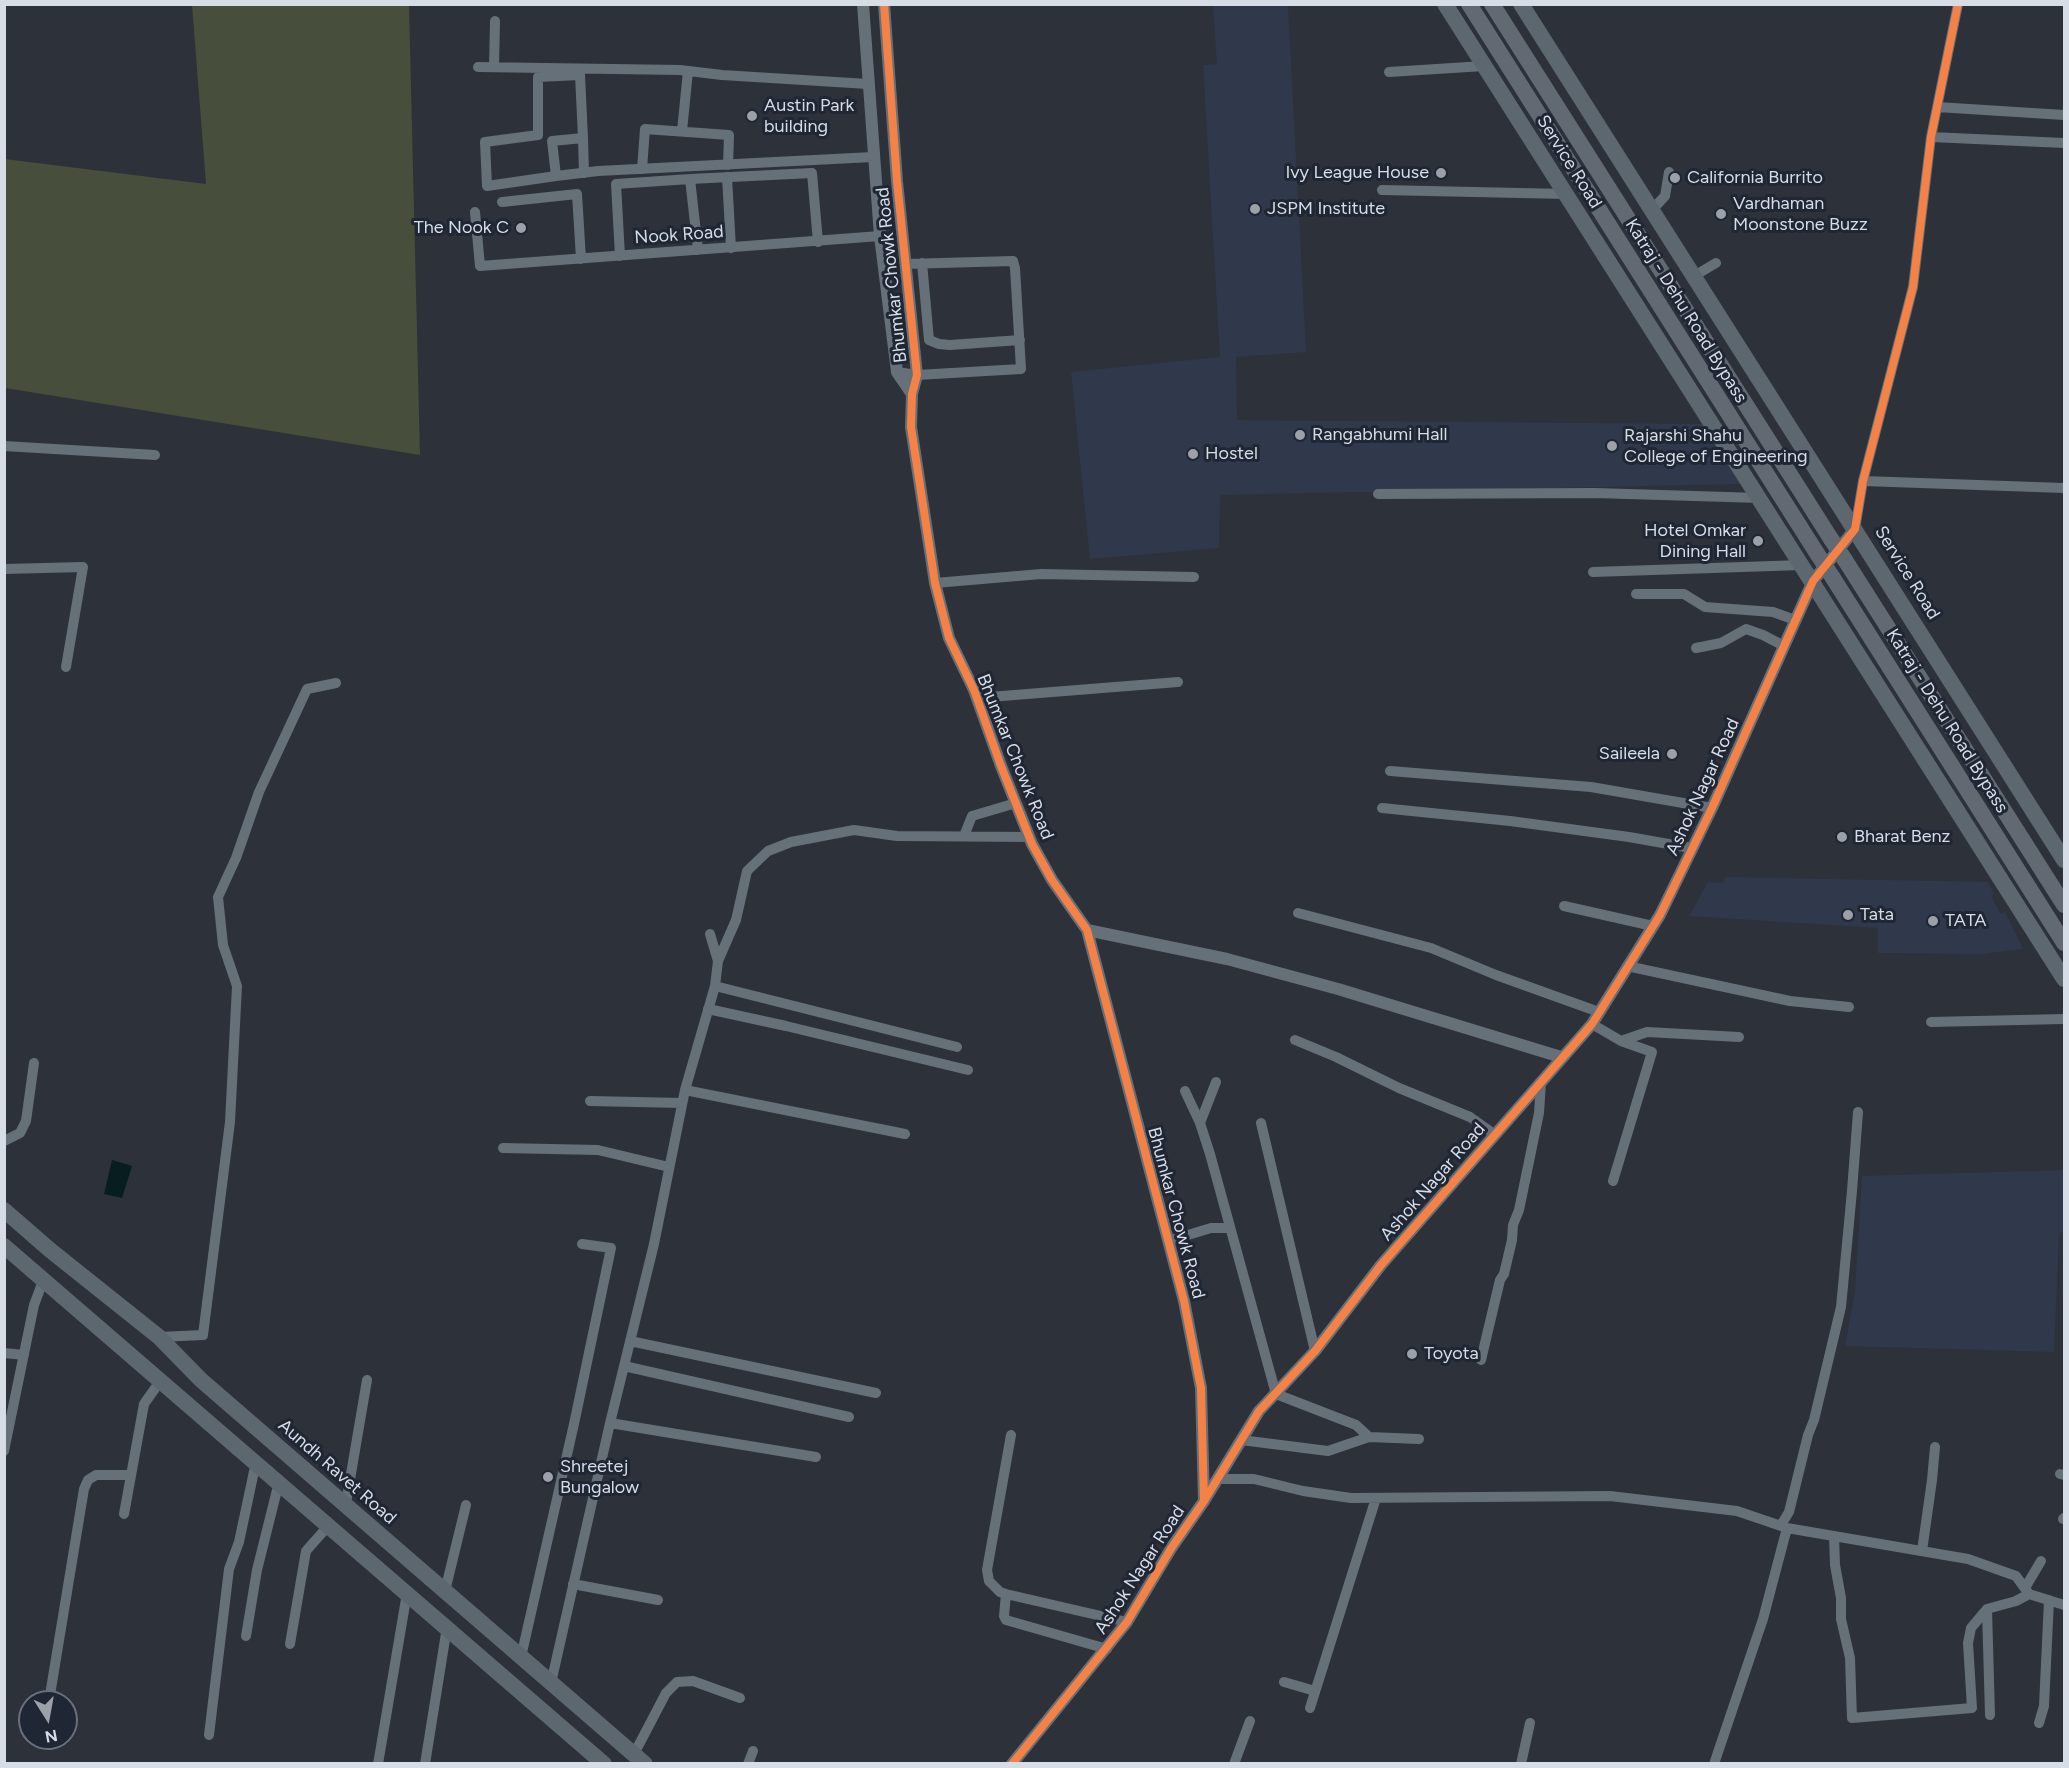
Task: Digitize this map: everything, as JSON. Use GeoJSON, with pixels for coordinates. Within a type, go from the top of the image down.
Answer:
{"type":"FeatureCollection","features":[{"type":"Feature","properties":{"kind":"highway","name":"Katraj - Dehu Road Bypass"},"geometry":{"type":"LineString","coordinates":[[1469,4],[2064,942]]}},
{"type":"Feature","properties":{"kind":"highway","name":"Katraj - Dehu Road Bypass"},"geometry":{"type":"LineString","coordinates":[[1492,4],[2064,905]]}},
{"type":"Feature","properties":{"kind":"main road","name":"Service Road"},"geometry":{"type":"LineString","coordinates":[[1445,4],[2064,979]]}},
{"type":"Feature","properties":{"kind":"main road","name":"Service Road"},"geometry":{"type":"LineString","coordinates":[[1521,4],[2064,860]]}},
{"type":"Feature","properties":{"kind":"main road","name":"Aundh Ravet Road"},"geometry":{"type":"LineString","coordinates":[[4,1210],[159,1337],[201,1380],[346,1503],[639,1759]]}},
{"type":"Feature","properties":{"kind":"main road"},"geometry":{"type":"LineString","coordinates":[[4,1246],[604,1764]]}},
{"type":"Feature","properties":{"kind":"street","name":"Bhumkar Chowk Road"},"geometry":{"type":"LineString","coordinates":[[863,4],[880,236],[897,372],[912,394]]}},
{"type":"Feature","properties":{"kind":"street","name":"Bhumkar Chowk Road"},"geometry":{"type":"LineString","coordinates":[[884,4],[904,264],[917,375],[912,394],[911,427],[935,584],[949,638],[977,698],[1029,837],[1052,880],[1087,930],[1184,1301],[1201,1388],[1204,1501]]}},
{"type":"Feature","properties":{"kind":"street"},"geometry":{"type":"LineString","coordinates":[[1855,529],[1863,481],[1913,287],[1931,137],[1958,4]]}},
{"type":"Feature","properties":{"kind":"street"},"geometry":{"type":"LineString","coordinates":[[494,67],[495,21]]}},
{"type":"Feature","properties":{"kind":"street"},"geometry":{"type":"LineString","coordinates":[[1389,72],[1484,66]]}},
{"type":"Feature","properties":{"kind":"street"},"geometry":{"type":"LineString","coordinates":[[478,67],[688,71],[868,84]]}},
{"type":"Feature","properties":{"kind":"street"},"geometry":{"type":"LineString","coordinates":[[682,132],[688,71]]}},
{"type":"Feature","properties":{"kind":"street"},"geometry":{"type":"LineString","coordinates":[[584,173],[580,75],[538,76],[538,135],[485,142],[487,186],[584,173],[895,156]]}},
{"type":"Feature","properties":{"kind":"street"},"geometry":{"type":"LineString","coordinates":[[1937,106],[2064,115]]}},
{"type":"Feature","properties":{"kind":"street"},"geometry":{"type":"LineString","coordinates":[[642,169],[645,129],[729,135],[728,165]]}},
{"type":"Feature","properties":{"kind":"street"},"geometry":{"type":"LineString","coordinates":[[1931,137],[2064,143]]}},
{"type":"Feature","properties":{"kind":"street"},"geometry":{"type":"LineString","coordinates":[[556,176],[552,141],[583,138]]}},
{"type":"Feature","properties":{"kind":"street"},"geometry":{"type":"LineString","coordinates":[[1652,210],[1665,196],[1669,172]]}},
{"type":"Feature","properties":{"kind":"street"},"geometry":{"type":"LineString","coordinates":[[620,256],[616,184],[812,173],[818,242]]}},
{"type":"Feature","properties":{"kind":"street"},"geometry":{"type":"LineString","coordinates":[[727,177],[731,248]]}},
{"type":"Feature","properties":{"kind":"street"},"geometry":{"type":"LineString","coordinates":[[690,179],[698,250]]}},
{"type":"Feature","properties":{"kind":"street"},"geometry":{"type":"LineString","coordinates":[[1382,190],[1566,194]]}},
{"type":"Feature","properties":{"kind":"street"},"geometry":{"type":"LineString","coordinates":[[502,202],[577,194],[581,259]]}},
{"type":"Feature","properties":{"kind":"street","name":"Nook Road"},"geometry":{"type":"LineString","coordinates":[[475,212],[480,266],[880,236]]}},
{"type":"Feature","properties":{"kind":"street"},"geometry":{"type":"LineString","coordinates":[[897,372],[917,375],[1021,369],[1015,268],[1012,261],[904,264]]}},
{"type":"Feature","properties":{"kind":"street"},"geometry":{"type":"LineString","coordinates":[[922,263],[929,340],[950,345],[1020,340]]}},
{"type":"Feature","properties":{"kind":"street"},"geometry":{"type":"LineString","coordinates":[[1694,276],[1716,263]]}},
{"type":"Feature","properties":{"kind":"street"},"geometry":{"type":"LineString","coordinates":[[4,446],[155,455]]}},
{"type":"Feature","properties":{"kind":"street"},"geometry":{"type":"LineString","coordinates":[[1863,481],[2064,488]]}},
{"type":"Feature","properties":{"kind":"street"},"geometry":{"type":"LineString","coordinates":[[1378,494],[1595,493],[1760,498]]}},
{"type":"Feature","properties":{"kind":"street","name":"Ashok Nagar Road"},"geometry":{"type":"LineString","coordinates":[[1012,1764],[1127,1622],[1259,1411],[1315,1351],[1381,1265],[1592,1024],[1666,905],[1691,848],[1712,808],[1813,581],[1855,529]]}},
{"type":"Feature","properties":{"kind":"street"},"geometry":{"type":"LineString","coordinates":[[1593,572],[1802,565]]}},
{"type":"Feature","properties":{"kind":"street"},"geometry":{"type":"LineString","coordinates":[[4,568],[83,567],[66,667]]}},
{"type":"Feature","properties":{"kind":"street"},"geometry":{"type":"LineString","coordinates":[[935,584],[1041,574],[1194,577]]}},
{"type":"Feature","properties":{"kind":"street"},"geometry":{"type":"LineString","coordinates":[[1636,594],[1684,594],[1705,607],[1773,612],[1795,620]]}},
{"type":"Feature","properties":{"kind":"street"},"geometry":{"type":"LineString","coordinates":[[1696,648],[1721,643],[1746,629],[1784,646]]}},
{"type":"Feature","properties":{"kind":"street"},"geometry":{"type":"LineString","coordinates":[[977,698],[1178,682]]}},
{"type":"Feature","properties":{"kind":"street"},"geometry":{"type":"LineString","coordinates":[[159,1337],[203,1335],[230,1122],[237,986],[223,945],[218,897],[236,858],[259,792],[307,688],[336,683]]}},
{"type":"Feature","properties":{"kind":"street"},"geometry":{"type":"LineString","coordinates":[[1390,771],[1591,787],[1712,808]]}},
{"type":"Feature","properties":{"kind":"street"},"geometry":{"type":"LineString","coordinates":[[964,836],[972,816],[1016,803]]}},
{"type":"Feature","properties":{"kind":"street"},"geometry":{"type":"LineString","coordinates":[[1382,808],[1510,821],[1691,848]]}},
{"type":"Feature","properties":{"kind":"street"},"geometry":{"type":"LineString","coordinates":[[551,1683],[610,1423],[654,1244],[685,1090],[715,986],[718,961],[736,920],[747,871],[768,851],[791,842],[854,830],[897,836],[1029,837]]}},
{"type":"Feature","properties":{"kind":"street"},"geometry":{"type":"LineString","coordinates":[[1564,906],[1653,926]]}},
{"type":"Feature","properties":{"kind":"street"},"geometry":{"type":"LineString","coordinates":[[1298,913],[1431,948],[1496,975],[1599,1012]]}},
{"type":"Feature","properties":{"kind":"street"},"geometry":{"type":"LineString","coordinates":[[1087,930],[1260,968],[1338,989],[1561,1057]]}},
{"type":"Feature","properties":{"kind":"street"},"geometry":{"type":"LineString","coordinates":[[710,934],[718,961]]}},
{"type":"Feature","properties":{"kind":"street"},"geometry":{"type":"LineString","coordinates":[[1627,966],[1790,1001],[1849,1007]]}},
{"type":"Feature","properties":{"kind":"street"},"geometry":{"type":"LineString","coordinates":[[715,986],[957,1047]]}},
{"type":"Feature","properties":{"kind":"street"},"geometry":{"type":"LineString","coordinates":[[708,1009],[968,1070]]}},
{"type":"Feature","properties":{"kind":"street"},"geometry":{"type":"LineString","coordinates":[[1931,1022],[2064,1019]]}},
{"type":"Feature","properties":{"kind":"street"},"geometry":{"type":"LineString","coordinates":[[1592,1024],[1622,1041],[1652,1052],[1613,1181]]}},
{"type":"Feature","properties":{"kind":"street"},"geometry":{"type":"LineString","coordinates":[[1622,1041],[1647,1032],[1739,1037]]}},
{"type":"Feature","properties":{"kind":"street"},"geometry":{"type":"LineString","coordinates":[[1295,1040],[1399,1088],[1470,1117],[1494,1134]]}},
{"type":"Feature","properties":{"kind":"street"},"geometry":{"type":"LineString","coordinates":[[4,1141],[20,1133],[26,1121],[34,1063]]}},
{"type":"Feature","properties":{"kind":"street"},"geometry":{"type":"LineString","coordinates":[[1200,1123],[1216,1082]]}},
{"type":"Feature","properties":{"kind":"street"},"geometry":{"type":"LineString","coordinates":[[1481,1360],[1500,1280],[1504,1274],[1513,1225],[1519,1210],[1539,1113],[1540,1082]]}},
{"type":"Feature","properties":{"kind":"street"},"geometry":{"type":"LineString","coordinates":[[685,1090],[905,1134]]}},
{"type":"Feature","properties":{"kind":"street"},"geometry":{"type":"LineString","coordinates":[[1185,1090],[1200,1123],[1276,1395],[1356,1425],[1369,1437]]}},
{"type":"Feature","properties":{"kind":"street"},"geometry":{"type":"LineString","coordinates":[[590,1101],[682,1103]]}},
{"type":"Feature","properties":{"kind":"street"},"geometry":{"type":"LineString","coordinates":[[1714,1764],[1763,1619],[1784,1526],[1814,1420],[1840,1307],[1858,1112]]}},
{"type":"Feature","properties":{"kind":"street"},"geometry":{"type":"LineString","coordinates":[[1261,1123],[1315,1351]]}},
{"type":"Feature","properties":{"kind":"street"},"geometry":{"type":"LineString","coordinates":[[503,1148],[598,1150],[669,1167]]}},
{"type":"Feature","properties":{"kind":"street"},"geometry":{"type":"LineString","coordinates":[[1168,1241],[1211,1228],[1230,1228]]}},
{"type":"Feature","properties":{"kind":"street"},"geometry":{"type":"LineString","coordinates":[[521,1657],[572,1435],[611,1248],[582,1244]]}},
{"type":"Feature","properties":{"kind":"street"},"geometry":{"type":"LineString","coordinates":[[4,1451],[34,1305],[44,1281]]}},
{"type":"Feature","properties":{"kind":"street"},"geometry":{"type":"LineString","coordinates":[[630,1341],[876,1393]]}},
{"type":"Feature","properties":{"kind":"street"},"geometry":{"type":"LineString","coordinates":[[4,1353],[24,1355]]}},
{"type":"Feature","properties":{"kind":"street"},"geometry":{"type":"LineString","coordinates":[[624,1366],[849,1418]]}},
{"type":"Feature","properties":{"kind":"street"},"geometry":{"type":"LineString","coordinates":[[124,1514],[144,1404],[161,1380]]}},
{"type":"Feature","properties":{"kind":"street"},"geometry":{"type":"LineString","coordinates":[[346,1503],[367,1380]]}},
{"type":"Feature","properties":{"kind":"street"},"geometry":{"type":"LineString","coordinates":[[610,1423],[816,1457]]}},
{"type":"Feature","properties":{"kind":"street"},"geometry":{"type":"LineString","coordinates":[[1011,1435],[987,1570],[989,1581],[1006,1594],[1127,1622]]}},
{"type":"Feature","properties":{"kind":"street"},"geometry":{"type":"LineString","coordinates":[[1241,1440],[1328,1451],[1369,1437],[1419,1439]]}},
{"type":"Feature","properties":{"kind":"street"},"geometry":{"type":"LineString","coordinates":[[1922,1551],[1935,1448]]}},
{"type":"Feature","properties":{"kind":"street"},"geometry":{"type":"LineString","coordinates":[[209,1735],[229,1569],[239,1542],[256,1462]]}},
{"type":"Feature","properties":{"kind":"street"},"geometry":{"type":"LineString","coordinates":[[51,1690],[84,1489],[88,1480],[96,1475],[131,1475]]}},
{"type":"Feature","properties":{"kind":"street"},"geometry":{"type":"LineString","coordinates":[[1217,1479],[1254,1479],[1303,1491],[1351,1498],[1610,1496],[1737,1511],[1784,1526],[1968,1559],[2016,1576],[2027,1591],[2064,1605]]}},
{"type":"Feature","properties":{"kind":"street"},"geometry":{"type":"LineString","coordinates":[[246,1636],[257,1570],[279,1482]]}},
{"type":"Feature","properties":{"kind":"street"},"geometry":{"type":"LineString","coordinates":[[1310,1708],[1376,1498]]}},
{"type":"Feature","properties":{"kind":"street"},"geometry":{"type":"LineString","coordinates":[[445,1591],[466,1505]]}},
{"type":"Feature","properties":{"kind":"street"},"geometry":{"type":"LineString","coordinates":[[290,1644],[306,1551],[328,1525]]}},
{"type":"Feature","properties":{"kind":"street"},"geometry":{"type":"LineString","coordinates":[[1834,1536],[1841,1619],[1850,1658],[1852,1718],[1972,1708],[1968,1644],[1971,1628],[1987,1609],[2016,1601],[2027,1591],[2041,1560]]}},
{"type":"Feature","properties":{"kind":"street"},"geometry":{"type":"LineString","coordinates":[[573,1584],[658,1600]]}},
{"type":"Feature","properties":{"kind":"street"},"geometry":{"type":"LineString","coordinates":[[378,1764],[407,1593]]}},
{"type":"Feature","properties":{"kind":"street"},"geometry":{"type":"LineString","coordinates":[[1006,1594],[1004,1616],[1006,1620],[1107,1649]]}},
{"type":"Feature","properties":{"kind":"street"},"geometry":{"type":"LineString","coordinates":[[2039,1723],[2044,1706],[2049,1600]]}},
{"type":"Feature","properties":{"kind":"street"},"geometry":{"type":"LineString","coordinates":[[1987,1609],[1990,1715]]}},
{"type":"Feature","properties":{"kind":"street"},"geometry":{"type":"LineString","coordinates":[[425,1764],[447,1628]]}},
{"type":"Feature","properties":{"kind":"street"},"geometry":{"type":"LineString","coordinates":[[639,1759],[666,1693],[677,1682],[693,1681],[740,1698]]}},
{"type":"Feature","properties":{"kind":"street"},"geometry":{"type":"LineString","coordinates":[[1284,1682],[1315,1691]]}},
{"type":"Feature","properties":{"kind":"street"},"geometry":{"type":"LineString","coordinates":[[1234,1764],[1250,1721]]}},
{"type":"Feature","properties":{"kind":"street"},"geometry":{"type":"LineString","coordinates":[[1521,1764],[1530,1723]]}},
{"type":"Feature","properties":{"kind":"street"},"geometry":{"type":"LineString","coordinates":[[747,1764],[753,1751]]}},
{"type":"Feature","properties":{"kind":"shaded area"},"geometry":{"type":"Polygon","coordinates":[[[192,5],[409,5],[420,455],[5,388],[5,159],[206,184],[192,5]]]}},
{"type":"Feature","properties":{"kind":"shaded area","name":"JSPM Institute"},"geometry":{"type":"Polygon","coordinates":[[[1213,5],[1288,5],[1306,352],[1236,357],[1237,420],[1703,424],[1743,484],[1220,495],[1219,548],[1090,559],[1071,372],[1220,357],[1203,65],[1217,64],[1213,5]]]}},
{"type":"Feature","properties":{"kind":"shaded area","name":"Tata"},"geometry":{"type":"Polygon","coordinates":[[[1725,877],[1988,882],[1994,894],[1991,896],[2001,914],[2005,912],[2023,949],[1982,954],[1878,953],[1878,928],[1689,916],[1708,882],[1723,883],[1725,877]]]}},
{"type":"Feature","properties":{"kind":"shaded area"},"geometry":{"type":"Polygon","coordinates":[[[112,1160],[132,1166],[122,1198],[104,1194],[112,1160]]]}},
{"type":"Feature","properties":{"kind":"shaded area"},"geometry":{"type":"Polygon","coordinates":[[[2064,1170],[2064,1232],[2059,1233],[2054,1352],[1845,1346],[1855,1291],[1862,1176],[2064,1170]]]}},
{"type":"Feature","properties":{"kind":"cycle path"},"geometry":{"type":"LineString","coordinates":[[884,4],[897,181],[917,375],[912,394],[911,427],[935,583],[949,638],[974,690],[1032,844],[1052,880],[1087,930],[1184,1301],[1201,1388],[1204,1501]]}},
{"type":"Feature","properties":{"kind":"cycle path"},"geometry":{"type":"LineString","coordinates":[[1012,1764],[1127,1622],[1259,1411],[1315,1351],[1381,1265],[1592,1024],[1660,915],[1712,808],[1813,581],[1855,529],[1863,481],[1913,287],[1931,137],[1958,4]]}},
{"type":"Feature","properties":{"kind":"place","name":"Austin Park building"},"geometry":{"type":"Point","coordinates":[752,116]}},
{"type":"Feature","properties":{"kind":"place","name":"Ivy League House"},"geometry":{"type":"Point","coordinates":[1441,173]}},
{"type":"Feature","properties":{"kind":"place","name":"California Burrito"},"geometry":{"type":"Point","coordinates":[1675,178]}},
{"type":"Feature","properties":{"kind":"place","name":"JSPM Institute"},"geometry":{"type":"Point","coordinates":[1255,209]}},
{"type":"Feature","properties":{"kind":"place","name":"Vardhaman Moonstone Buzz"},"geometry":{"type":"Point","coordinates":[1721,214]}},
{"type":"Feature","properties":{"kind":"place","name":"The Nook C"},"geometry":{"type":"Point","coordinates":[521,228]}},
{"type":"Feature","properties":{"kind":"place","name":"Rangabhumi Hall"},"geometry":{"type":"Point","coordinates":[1300,435]}},
{"type":"Feature","properties":{"kind":"place","name":"Rajarshi Shahu College of Engineering"},"geometry":{"type":"Point","coordinates":[1612,446]}},
{"type":"Feature","properties":{"kind":"place","name":"Hostel"},"geometry":{"type":"Point","coordinates":[1193,454]}},
{"type":"Feature","properties":{"kind":"place","name":"Hotel Omkar Dining Hall"},"geometry":{"type":"Point","coordinates":[1758,541]}},
{"type":"Feature","properties":{"kind":"place","name":"Saileela"},"geometry":{"type":"Point","coordinates":[1672,754]}},
{"type":"Feature","properties":{"kind":"place","name":"Bharat Benz"},"geometry":{"type":"Point","coordinates":[1842,837]}},
{"type":"Feature","properties":{"kind":"place","name":"Tata"},"geometry":{"type":"Point","coordinates":[1848,915]}},
{"type":"Feature","properties":{"kind":"place","name":"TATA"},"geometry":{"type":"Point","coordinates":[1933,921]}},
{"type":"Feature","properties":{"kind":"place","name":"Toyota"},"geometry":{"type":"Point","coordinates":[1412,1354]}},
{"type":"Feature","properties":{"kind":"place","name":"Shreetej Bungalow"},"geometry":{"type":"Point","coordinates":[548,1477]}}]}
